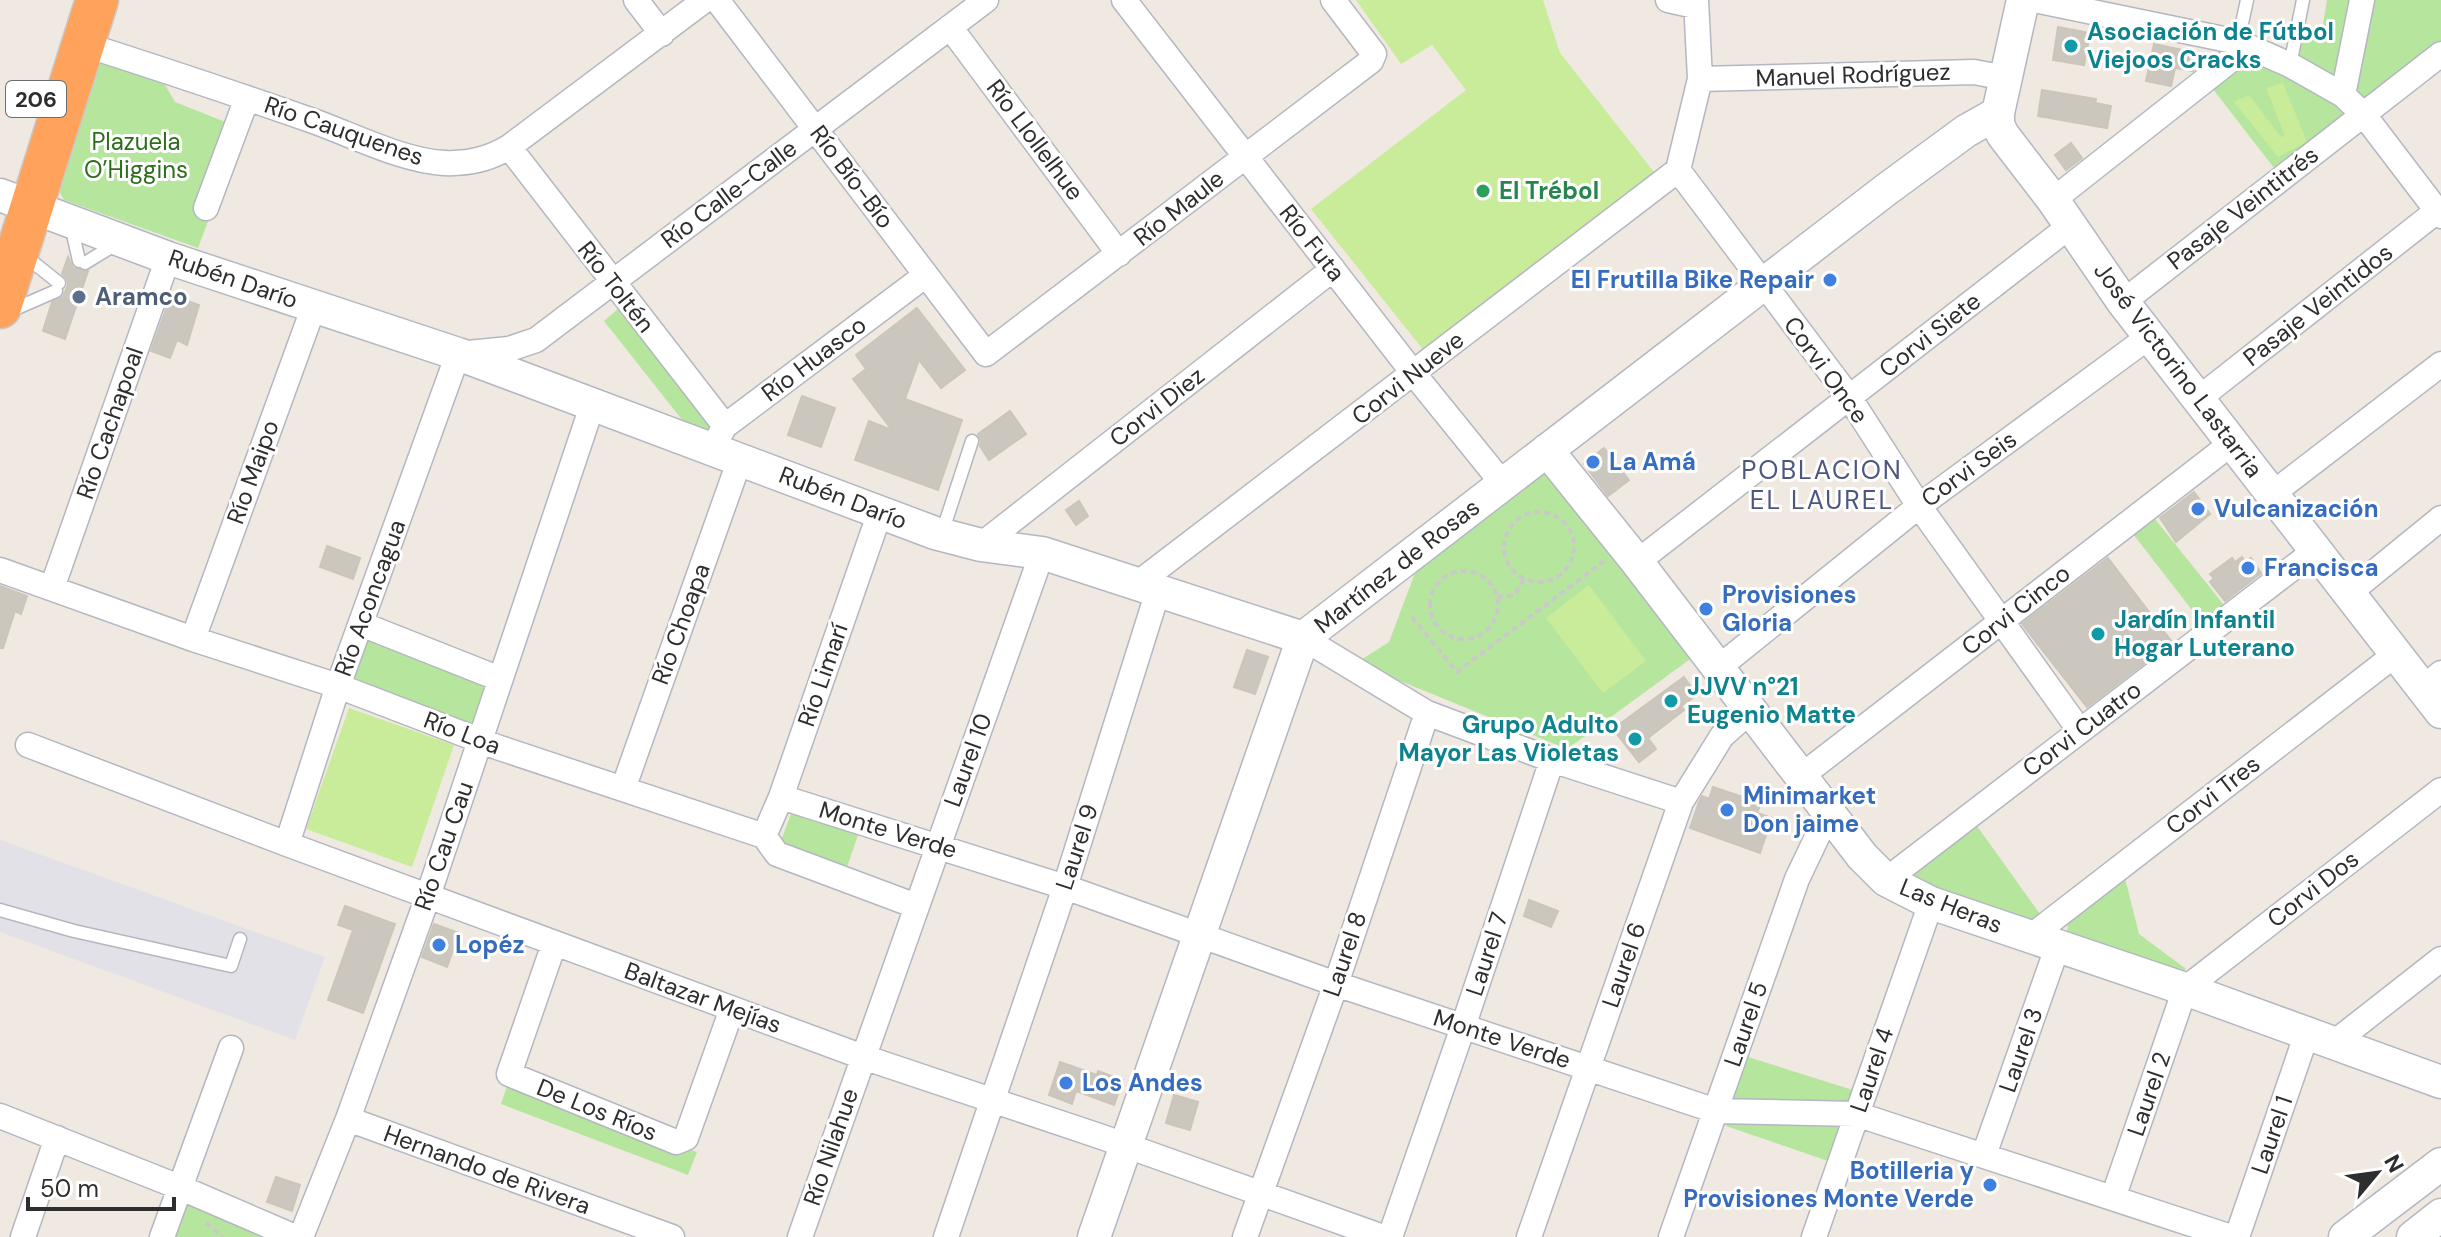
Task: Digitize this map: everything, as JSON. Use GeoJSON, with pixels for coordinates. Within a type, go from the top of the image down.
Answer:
{"type":"FeatureCollection","features":[{"type":"Feature","properties":{"kind":"highway","name":"206"},"geometry":{"type":"LineString","coordinates":[[0,307],[67,0]]}},
{"type":"Feature","properties":{"kind":"highway","name":"206"},"geometry":{"type":"LineString","coordinates":[[21,214],[97,0]]}},
{"type":"Feature","properties":{"kind":"street"},"geometry":{"type":"LineString","coordinates":[[636,0],[662,34]]}},
{"type":"Feature","properties":{"kind":"street","name":"Río Cauquenes"},"geometry":{"type":"LineString","coordinates":[[83,44],[426,161],[475,161],[509,147],[705,0]]}},
{"type":"Feature","properties":{"kind":"street","name":"Río Bío-Bío"},"geometry":{"type":"LineString","coordinates":[[717,0],[986,354]]}},
{"type":"Feature","properties":{"kind":"street","name":"Río Calle-Calle"},"geometry":{"type":"LineString","coordinates":[[458,354],[509,349],[536,340],[986,0]]}},
{"type":"Feature","properties":{"kind":"street","name":"Río Futa"},"geometry":{"type":"LineString","coordinates":[[1124,0],[1414,374],[1505,498]]}},
{"type":"Feature","properties":{"kind":"street","name":"Río Maule"},"geometry":{"type":"LineString","coordinates":[[986,354],[1371,61],[1374,54],[1333,0]]}},
{"type":"Feature","properties":{"kind":"street"},"geometry":{"type":"LineString","coordinates":[[1668,0],[1696,3],[1700,79],[1678,170]]}},
{"type":"Feature","properties":{"kind":"street"},"geometry":{"type":"LineString","coordinates":[[1998,113],[2023,0]]}},
{"type":"Feature","properties":{"kind":"street"},"geometry":{"type":"LineString","coordinates":[[2034,0],[2238,42],[2290,65],[2343,95],[2364,115],[2439,213]]}},
{"type":"Feature","properties":{"kind":"street"},"geometry":{"type":"LineString","coordinates":[[2343,95],[2362,0]]}},
{"type":"Feature","properties":{"kind":"street","name":"Río Llollelhue"},"geometry":{"type":"LineString","coordinates":[[950,27],[1119,254]]}},
{"type":"Feature","properties":{"kind":"street","name":"Corvi Siete"},"geometry":{"type":"LineString","coordinates":[[1622,561],[1849,397],[2062,213],[2237,55],[2238,42]]}},
{"type":"Feature","properties":{"kind":"street","name":"Pasaje Veintitrés"},"geometry":{"type":"LineString","coordinates":[[2123,302],[2441,54]]}},
{"type":"Feature","properties":{"kind":"street","name":"Manuel Rodríguez"},"geometry":{"type":"LineString","coordinates":[[1700,79],[1974,72],[2006,78]]}},
{"type":"Feature","properties":{"kind":"street"},"geometry":{"type":"LineString","coordinates":[[206,208],[247,98]]}},
{"type":"Feature","properties":{"kind":"street","name":"José Victorino Lastarria"},"geometry":{"type":"LineString","coordinates":[[1998,113],[1998,125],[2003,135],[2123,302],[2396,654],[2435,691]]}},
{"type":"Feature","properties":{"kind":"street","name":"Martínez de Rosas"},"geometry":{"type":"LineString","coordinates":[[1094,1237],[1303,638],[1505,498],[1547,450],[1966,131],[1998,113]]}},
{"type":"Feature","properties":{"kind":"street","name":"Río Toltén"},"geometry":{"type":"LineString","coordinates":[[509,147],[612,283],[726,445]]}},
{"type":"Feature","properties":{"kind":"street","name":"Corvi Once"},"geometry":{"type":"LineString","coordinates":[[1678,170],[1849,397],[1919,506],[2080,731]]}},
{"type":"Feature","properties":{"kind":"street","name":"Corvi Nueve"},"geometry":{"type":"LineString","coordinates":[[1148,588],[1414,374],[1678,170]]}},
{"type":"Feature","properties":{"kind":"street","name":"Pasaje Veintidos"},"geometry":{"type":"LineString","coordinates":[[2198,399],[2439,213]]}},
{"type":"Feature","properties":{"kind":"street","name":"Rubén Darío"},"geometry":{"type":"LineString","coordinates":[[21,214],[123,241],[458,354],[592,406],[726,445],[880,512],[941,534],[981,545],[1042,553],[1303,638],[1427,713],[1552,760],[1681,802]]}},
{"type":"Feature","properties":{"kind":"street","name":"Río Cachapoal"},"geometry":{"type":"LineString","coordinates":[[52,588],[168,258]]}},
{"type":"Feature","properties":{"kind":"street","name":"Corvi Diez"},"geometry":{"type":"LineString","coordinates":[[981,545],[1333,269]]}},
{"type":"Feature","properties":{"kind":"street","name":"Río Huasco"},"geometry":{"type":"LineString","coordinates":[[726,445],[926,275]]}},
{"type":"Feature","properties":{"kind":"street","name":"Río Maipo"},"geometry":{"type":"LineString","coordinates":[[193,639],[314,306]]}},
{"type":"Feature","properties":{"kind":"street","name":"Corvi Seis"},"geometry":{"type":"LineString","coordinates":[[1718,668],[1919,506],[2150,336]]}},
{"type":"Feature","properties":{"kind":"street","name":"Río Aconcagua"},"geometry":{"type":"LineString","coordinates":[[287,844],[338,686],[458,354]]}},
{"type":"Feature","properties":{"kind":"street"},"geometry":{"type":"LineString","coordinates":[[2272,494],[2441,364]]}},
{"type":"Feature","properties":{"kind":"street","name":"Río Cau Cau"},"geometry":{"type":"LineString","coordinates":[[298,1237],[348,1119],[428,896],[592,406]]}},
{"type":"Feature","properties":{"kind":"street","name":"Corvi Cinco"},"geometry":{"type":"LineString","coordinates":[[1800,777],[2232,443]]}},
{"type":"Feature","properties":{"kind":"street","name":"Río Choapa"},"geometry":{"type":"LineString","coordinates":[[623,789],[726,445]]}},
{"type":"Feature","properties":{"kind":"street","name":"Las Heras"},"geometry":{"type":"LineString","coordinates":[[1547,450],[1622,561],[1718,668],[1828,814],[1886,880],[1931,903],[2185,989],[2441,1082]]}},
{"type":"Feature","properties":{"kind":"street","name":"Río Limarí"},"geometry":{"type":"LineString","coordinates":[[764,836],[781,797],[880,512]]}},
{"type":"Feature","properties":{"kind":"street"},"geometry":{"type":"LineString","coordinates":[[2349,593],[2441,518]]}},
{"type":"Feature","properties":{"kind":"street","name":"Corvi Cuatro"},"geometry":{"type":"LineString","coordinates":[[1886,880],[2316,550]]}},
{"type":"Feature","properties":{"kind":"street","name":"Laurel 10"},"geometry":{"type":"LineString","coordinates":[[863,1057],[1042,553]]}},
{"type":"Feature","properties":{"kind":"street","name":"Río Loa"},"geometry":{"type":"LineString","coordinates":[[0,570],[764,836],[777,854],[916,906]]}},
{"type":"Feature","properties":{"kind":"street","name":"Laurel 9"},"geometry":{"type":"LineString","coordinates":[[946,1237],[1065,887],[1148,588]]}},
{"type":"Feature","properties":{"kind":"street"},"geometry":{"type":"LineString","coordinates":[[361,624],[500,679]]}},
{"type":"Feature","properties":{"kind":"street","name":"Corvi Tres"},"geometry":{"type":"LineString","coordinates":[[2044,941],[2396,654]]}},
{"type":"Feature","properties":{"kind":"street","name":"Laurel 6"},"geometry":{"type":"LineString","coordinates":[[1529,1237],[1681,802],[1722,736],[1750,711]]}},
{"type":"Feature","properties":{"kind":"street","name":"Laurel 8"},"geometry":{"type":"LineString","coordinates":[[1245,1237],[1336,984],[1427,713]]}},
{"type":"Feature","properties":{"kind":"street","name":"Baltazar Mejías"},"geometry":{"type":"LineString","coordinates":[[28,745],[863,1057],[1383,1237]]}},
{"type":"Feature","properties":{"kind":"street","name":"Laurel 7"},"geometry":{"type":"LineString","coordinates":[[1390,1237],[1552,760]]}},
{"type":"Feature","properties":{"kind":"street","name":"Corvi Dos"},"geometry":{"type":"LineString","coordinates":[[2185,989],[2441,790]]}},
{"type":"Feature","properties":{"kind":"street","name":"Monte Verde"},"geometry":{"type":"LineString","coordinates":[[781,797],[1065,887],[1336,984],[1716,1111],[1856,1114],[2231,1237]]}},
{"type":"Feature","properties":{"kind":"street","name":"Laurel 5"},"geometry":{"type":"LineString","coordinates":[[1671,1237],[1797,879],[1828,814]]}},
{"type":"Feature","properties":{"kind":"street","name":"Laurel 4"},"geometry":{"type":"LineString","coordinates":[[1814,1237],[1931,903]]}},
{"type":"Feature","properties":{"kind":"street","name":"Laurel 3"},"geometry":{"type":"LineString","coordinates":[[1984,1155],[2044,941]]}},
{"type":"Feature","properties":{"kind":"street","name":"De Los Ríos"},"geometry":{"type":"LineString","coordinates":[[554,944],[509,1074],[676,1142],[686,1138],[732,1009]]}},
{"type":"Feature","properties":{"kind":"street"},"geometry":{"type":"LineString","coordinates":[[2321,1038],[2441,959]]}},
{"type":"Feature","properties":{"kind":"street","name":"Laurel 2"},"geometry":{"type":"LineString","coordinates":[[2113,1198],[2185,989]]}},
{"type":"Feature","properties":{"kind":"street","name":"Laurel 1"},"geometry":{"type":"LineString","coordinates":[[2237,1237],[2321,1038]]}},
{"type":"Feature","properties":{"kind":"street"},"geometry":{"type":"LineString","coordinates":[[162,1237],[231,1048]]}},
{"type":"Feature","properties":{"kind":"street","name":"Río Nilahue"},"geometry":{"type":"LineString","coordinates":[[800,1237],[863,1057]]}},
{"type":"Feature","properties":{"kind":"street"},"geometry":{"type":"LineString","coordinates":[[0,1116],[298,1237]]}},
{"type":"Feature","properties":{"kind":"street","name":"Hernando de Rivera"},"geometry":{"type":"LineString","coordinates":[[348,1119],[668,1236]]}},
{"type":"Feature","properties":{"kind":"street"},"geometry":{"type":"LineString","coordinates":[[23,1237],[57,1138]]}},
{"type":"Feature","properties":{"kind":"street"},"geometry":{"type":"LineString","coordinates":[[2345,1237],[2441,1164]]}},
{"type":"Feature","properties":{"kind":"street"},"geometry":{"type":"LineString","coordinates":[[2413,1237],[2441,1215]]}},
{"type":"Feature","properties":{"kind":"lane"},"geometry":{"type":"LineString","coordinates":[[2238,42],[2247,0]]}},
{"type":"Feature","properties":{"kind":"lane"},"geometry":{"type":"LineString","coordinates":[[2290,65],[2303,0]]}},
{"type":"Feature","properties":{"kind":"lane"},"geometry":{"type":"LineString","coordinates":[[21,214],[82,262],[123,241]]}},
{"type":"Feature","properties":{"kind":"lane"},"geometry":{"type":"LineString","coordinates":[[0,316],[58,287],[21,214]]}},
{"type":"Feature","properties":{"kind":"lane"},"geometry":{"type":"LineString","coordinates":[[941,534],[972,441]]}},
{"type":"Feature","properties":{"kind":"lane"},"geometry":{"type":"LineString","coordinates":[[0,910],[74,931],[231,966],[240,939]]}},
{"type":"Feature","properties":{"kind":"path"},"geometry":{"type":"LineString","coordinates":[[1505,498],[1514,523]]}},
{"type":"Feature","properties":{"kind":"path"},"geometry":{"type":"LineString","coordinates":[[1542,512],[1561,520],[1573,538],[1574,549],[1566,570],[1546,582],[1524,579],[1508,564],[1505,553],[1504,542],[1514,523],[1532,513],[1542,512]]}},
{"type":"Feature","properties":{"kind":"path"},"geometry":{"type":"LineString","coordinates":[[1412,617],[1457,672],[1622,561]]}},
{"type":"Feature","properties":{"kind":"path"},"geometry":{"type":"LineString","coordinates":[[1460,571],[1479,575],[1493,588],[1497,597],[1496,618],[1483,634],[1474,638],[1453,638],[1444,633],[1431,617],[1430,596],[1442,579],[1450,574],[1460,571]]}},
{"type":"Feature","properties":{"kind":"path"},"geometry":{"type":"LineString","coordinates":[[1497,597],[1515,595],[1524,579]]}},
{"type":"Feature","properties":{"kind":"shaded area"},"geometry":{"type":"Polygon","coordinates":[[[0,840],[325,957],[295,1040],[0,932],[0,840]]]}},
{"type":"Feature","properties":{"kind":"green space","name":"El Trébol"},"geometry":{"type":"Polygon","coordinates":[[[1356,0],[1543,0],[1560,53],[1654,172],[1425,352],[1311,209],[1466,90],[1432,45],[1401,64],[1356,0]]]}},
{"type":"Feature","properties":{"kind":"green space"},"geometry":{"type":"Polygon","coordinates":[[[2327,0],[2353,0],[2339,71],[2331,77],[2299,56],[2305,33],[2318,35],[2322,30],[2327,0]]]}},
{"type":"Feature","properties":{"kind":"green space"},"geometry":{"type":"Polygon","coordinates":[[[2373,0],[2441,0],[2441,46],[2366,102],[2355,90],[2373,0]]]}},
{"type":"Feature","properties":{"kind":"green space"},"geometry":{"type":"Polygon","coordinates":[[[2248,55],[2268,61],[2344,110],[2343,123],[2278,173],[2209,84],[2248,55]]]}},
{"type":"Feature","properties":{"kind":"green space","name":"Plazuela O’Higgins"},"geometry":{"type":"Polygon","coordinates":[[[108,56],[160,76],[175,102],[228,123],[210,216],[198,248],[64,200],[55,184],[92,65],[108,56]]]}},
{"type":"Feature","properties":{"kind":"green space"},"geometry":{"type":"Polygon","coordinates":[[[2283,83],[2307,142],[2278,157],[2234,102],[2249,95],[2281,137],[2285,136],[2266,88],[2283,83]]]}},
{"type":"Feature","properties":{"kind":"green space"},"geometry":{"type":"Polygon","coordinates":[[[624,304],[718,424],[698,440],[604,321],[624,304]]]}},
{"type":"Feature","properties":{"kind":"green space"},"geometry":{"type":"Polygon","coordinates":[[[1546,473],[1693,657],[1567,749],[1356,663],[1389,642],[1415,573],[1546,473]]]}},
{"type":"Feature","properties":{"kind":"green space"},"geometry":{"type":"Polygon","coordinates":[[[2151,514],[2224,605],[2202,623],[2130,530],[2151,514]]]}},
{"type":"Feature","properties":{"kind":"green space"},"geometry":{"type":"Polygon","coordinates":[[[1589,585],[1646,661],[1603,693],[1546,618],[1589,585]]]}},
{"type":"Feature","properties":{"kind":"green space"},"geometry":{"type":"Polygon","coordinates":[[[368,623],[494,669],[472,728],[347,682],[368,623]]]}},
{"type":"Feature","properties":{"kind":"green space"},"geometry":{"type":"Polygon","coordinates":[[[349,708],[454,745],[412,867],[306,829],[349,708]]]}},
{"type":"Feature","properties":{"kind":"green space"},"geometry":{"type":"Polygon","coordinates":[[[792,811],[858,835],[845,873],[779,846],[792,811]]]}},
{"type":"Feature","properties":{"kind":"green space"},"geometry":{"type":"Polygon","coordinates":[[[1972,819],[2042,917],[2032,925],[1909,879],[1910,867],[1972,819]]]}},
{"type":"Feature","properties":{"kind":"green space"},"geometry":{"type":"Polygon","coordinates":[[[2124,874],[2139,934],[2186,969],[2176,980],[2066,937],[2069,919],[2124,874]]]}},
{"type":"Feature","properties":{"kind":"green space"},"geometry":{"type":"Polygon","coordinates":[[[1745,1056],[1859,1092],[1848,1106],[1730,1100],[1745,1056]]]}},
{"type":"Feature","properties":{"kind":"green space"},"geometry":{"type":"Polygon","coordinates":[[[509,1080],[697,1152],[688,1175],[501,1104],[509,1080]]]}},
{"type":"Feature","properties":{"kind":"green space"},"geometry":{"type":"Polygon","coordinates":[[[1730,1118],[1842,1120],[1828,1161],[1726,1126],[1730,1118]]]}},
{"type":"Feature","properties":{"kind":"green space"},"geometry":{"type":"Polygon","coordinates":[[[185,1200],[271,1237],[170,1237],[185,1200]]]}},
{"type":"Feature","properties":{"kind":"building","name":"Asociación de Fútbol Viejoos Cracks"},"geometry":{"type":"Polygon","coordinates":[[[2058,27],[2090,33],[2084,65],[2053,60],[2058,27]]]}},
{"type":"Feature","properties":{"kind":"building"},"geometry":{"type":"Polygon","coordinates":[[[2154,44],[2197,53],[2193,71],[2175,68],[2171,86],[2146,81],[2154,44]]]}},
{"type":"Feature","properties":{"kind":"building"},"geometry":{"type":"Polygon","coordinates":[[[2042,90],[2096,99],[2095,103],[2111,106],[2107,128],[2038,116],[2042,90]]]}},
{"type":"Feature","properties":{"kind":"building"},"geometry":{"type":"Polygon","coordinates":[[[2071,143],[2082,158],[2066,170],[2055,155],[2071,143]]]}},
{"type":"Feature","properties":{"kind":"building"},"geometry":{"type":"Polygon","coordinates":[[[68,257],[73,268],[88,271],[65,339],[43,331],[52,302],[63,297],[68,285],[62,274],[68,257]]]}},
{"type":"Feature","properties":{"kind":"building"},"geometry":{"type":"Polygon","coordinates":[[[171,295],[199,305],[187,345],[177,340],[170,358],[151,351],[171,295]]]}},
{"type":"Feature","properties":{"kind":"building"},"geometry":{"type":"Polygon","coordinates":[[[917,308],[965,370],[941,388],[919,360],[905,399],[962,420],[938,490],[855,460],[869,421],[892,430],[853,379],[866,369],[856,355],[917,308]]]}},
{"type":"Feature","properties":{"kind":"building"},"geometry":{"type":"Polygon","coordinates":[[[802,396],[835,408],[821,447],[788,435],[802,396]]]}},
{"type":"Feature","properties":{"kind":"building"},"geometry":{"type":"Polygon","coordinates":[[[1010,411],[1026,434],[989,460],[980,446],[978,434],[1010,411]]]}},
{"type":"Feature","properties":{"kind":"building"},"geometry":{"type":"Polygon","coordinates":[[[1604,448],[1629,480],[1608,496],[1584,464],[1604,448]]]}},
{"type":"Feature","properties":{"kind":"building"},"geometry":{"type":"Polygon","coordinates":[[[2194,492],[2210,514],[2176,542],[2160,518],[2194,492]]]}},
{"type":"Feature","properties":{"kind":"building"},"geometry":{"type":"Polygon","coordinates":[[[1079,501],[1088,516],[1076,525],[1066,510],[1079,501]]]}},
{"type":"Feature","properties":{"kind":"building"},"geometry":{"type":"Polygon","coordinates":[[[327,546],[360,558],[353,579],[320,567],[327,546]]]}},
{"type":"Feature","properties":{"kind":"building"},"geometry":{"type":"Polygon","coordinates":[[[2242,557],[2245,562],[2251,558],[2261,573],[2225,601],[2210,582],[2214,578],[2210,574],[2232,558],[2235,562],[2242,557]]]}},
{"type":"Feature","properties":{"kind":"building","name":"Jardín Infantil Hogar Luterano"},"geometry":{"type":"Polygon","coordinates":[[[2108,558],[2172,642],[2087,707],[2022,624],[2108,558]]]}},
{"type":"Feature","properties":{"kind":"building"},"geometry":{"type":"Polygon","coordinates":[[[0,586],[27,596],[21,614],[15,611],[3,648],[0,648],[0,586]]]}},
{"type":"Feature","properties":{"kind":"building"},"geometry":{"type":"Polygon","coordinates":[[[1247,650],[1268,657],[1255,694],[1234,687],[1247,650]]]}},
{"type":"Feature","properties":{"kind":"building"},"geometry":{"type":"Polygon","coordinates":[[[1684,677],[1697,695],[1681,706],[1684,710],[1648,738],[1656,749],[1639,762],[1613,729],[1684,677]]]}},
{"type":"Feature","properties":{"kind":"building"},"geometry":{"type":"Polygon","coordinates":[[[1713,787],[1761,803],[1757,813],[1772,818],[1760,853],[1690,828],[1702,796],[1709,799],[1713,787]]]}},
{"type":"Feature","properties":{"kind":"building"},"geometry":{"type":"Polygon","coordinates":[[[1529,900],[1558,911],[1551,927],[1524,916],[1529,900]]]}},
{"type":"Feature","properties":{"kind":"building"},"geometry":{"type":"Polygon","coordinates":[[[345,906],[395,924],[363,1013],[328,1000],[353,930],[338,925],[345,906]]]}},
{"type":"Feature","properties":{"kind":"building","name":"Lopéz"},"geometry":{"type":"Polygon","coordinates":[[[434,924],[459,933],[447,967],[422,957],[434,924]]]}},
{"type":"Feature","properties":{"kind":"building"},"geometry":{"type":"Polygon","coordinates":[[[1060,1062],[1123,1080],[1114,1105],[1076,1091],[1072,1104],[1049,1095],[1060,1062]]]}},
{"type":"Feature","properties":{"kind":"building"},"geometry":{"type":"Polygon","coordinates":[[[1174,1095],[1198,1102],[1190,1130],[1166,1123],[1174,1095]]]}},
{"type":"Feature","properties":{"kind":"building"},"geometry":{"type":"Polygon","coordinates":[[[276,1177],[300,1185],[292,1211],[267,1202],[276,1177]]]}},
{"type":"Feature","properties":{"kind":"place","name":"Asociación de Fútbol Viejoos Cracks"},"geometry":{"type":"Point","coordinates":[2071,46]}},
{"type":"Feature","properties":{"kind":"place","name":"El Trébol"},"geometry":{"type":"Point","coordinates":[1483,191]}},
{"type":"Feature","properties":{"kind":"place","name":"El Frutilla Bike Repair"},"geometry":{"type":"Point","coordinates":[1830,280]}},
{"type":"Feature","properties":{"kind":"place","name":"Aramco"},"geometry":{"type":"Point","coordinates":[79,297]}},
{"type":"Feature","properties":{"kind":"place","name":"La Amá"},"geometry":{"type":"Point","coordinates":[1593,462]}},
{"type":"Feature","properties":{"kind":"place","name":"Vulcanización"},"geometry":{"type":"Point","coordinates":[2198,509]}},
{"type":"Feature","properties":{"kind":"place","name":"Francisca"},"geometry":{"type":"Point","coordinates":[2248,568]}},
{"type":"Feature","properties":{"kind":"place","name":"Provisiones Gloria"},"geometry":{"type":"Point","coordinates":[1706,609]}},
{"type":"Feature","properties":{"kind":"place","name":"Jardín Infantil Hogar Luterano"},"geometry":{"type":"Point","coordinates":[2098,634]}},
{"type":"Feature","properties":{"kind":"place","name":"JJVV n°21 Eugenio Matte"},"geometry":{"type":"Point","coordinates":[1671,701]}},
{"type":"Feature","properties":{"kind":"place","name":"Grupo Adulto Mayor Las Violetas"},"geometry":{"type":"Point","coordinates":[1635,739]}},
{"type":"Feature","properties":{"kind":"place","name":"Minimarket Don jaime"},"geometry":{"type":"Point","coordinates":[1727,810]}},
{"type":"Feature","properties":{"kind":"place","name":"Lopéz"},"geometry":{"type":"Point","coordinates":[439,945]}},
{"type":"Feature","properties":{"kind":"place","name":"Los Andes"},"geometry":{"type":"Point","coordinates":[1066,1083]}},
{"type":"Feature","properties":{"kind":"place","name":"Botilleria y Provisiones Monte Verde"},"geometry":{"type":"Point","coordinates":[1990,1185]}},
{"type":"Feature","properties":{"kind":"district","name":"POBLACION EL LAUREL"},"geometry":{"type":"Point","coordinates":[1822,485]}}]}
